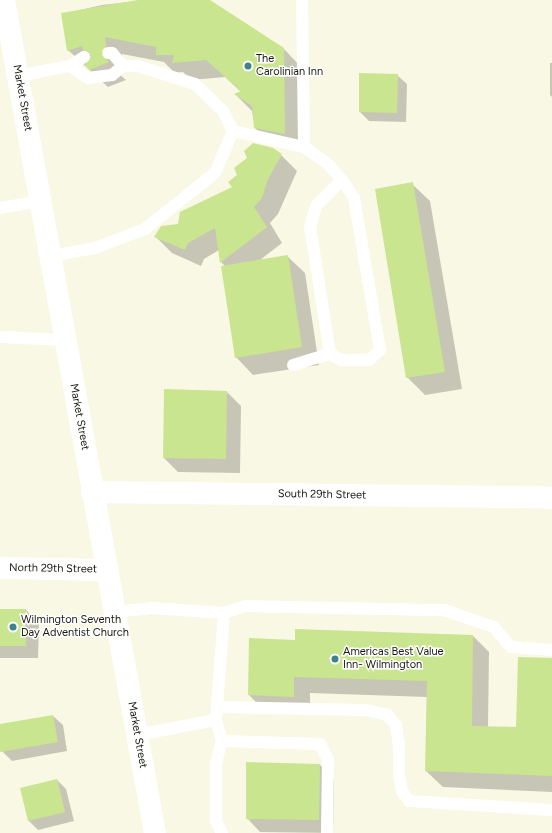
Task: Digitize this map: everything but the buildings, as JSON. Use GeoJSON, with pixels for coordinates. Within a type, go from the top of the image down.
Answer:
{"type":"FeatureCollection","features":[{"type":"Feature","properties":{"kind":"main road","name":"Market Street"},"geometry":{"type":"LineString","coordinates":[[3,8],[18,76],[92,492],[155,833]]}},
{"type":"Feature","properties":{"kind":"main road","name":"South 29th Street"},"geometry":{"type":"LineString","coordinates":[[92,492],[552,498]]}},
{"type":"Feature","properties":{"kind":"main road","name":"North 29th Street"},"geometry":{"type":"LineString","coordinates":[[0,568],[107,570]]}},
{"type":"Feature","properties":{"kind":"lane"},"geometry":{"type":"LineString","coordinates":[[302,0],[304,147]]}},
{"type":"Feature","properties":{"kind":"lane"},"geometry":{"type":"LineString","coordinates":[[108,53],[112,53],[123,66]]}},
{"type":"Feature","properties":{"kind":"lane"},"geometry":{"type":"LineString","coordinates":[[18,76],[70,66],[84,57]]}},
{"type":"Feature","properties":{"kind":"lane"},"geometry":{"type":"LineString","coordinates":[[50,256],[95,248],[145,229],[215,173],[233,132],[223,111],[195,84],[138,66],[123,66],[112,75],[88,78],[70,66]]}},
{"type":"Feature","properties":{"kind":"lane"},"geometry":{"type":"LineString","coordinates":[[233,132],[304,147],[328,164],[342,180],[354,198],[380,350],[369,360],[340,360],[330,354],[294,364]]}},
{"type":"Feature","properties":{"kind":"lane"},"geometry":{"type":"LineString","coordinates":[[330,354],[310,227],[316,206],[342,180]]}},
{"type":"Feature","properties":{"kind":"lane"},"geometry":{"type":"LineString","coordinates":[[0,208],[40,201]]}},
{"type":"Feature","properties":{"kind":"lane"},"geometry":{"type":"LineString","coordinates":[[0,337],[65,340]]}},
{"type":"Feature","properties":{"kind":"lane"},"geometry":{"type":"LineString","coordinates":[[114,612],[151,608],[224,613],[246,606],[444,610],[494,627],[511,647],[552,650]]}},
{"type":"Feature","properties":{"kind":"lane"},"geometry":{"type":"LineString","coordinates":[[222,833],[216,821],[216,763],[222,741],[216,720],[224,613]]}},
{"type":"Feature","properties":{"kind":"lane"},"geometry":{"type":"LineString","coordinates":[[217,707],[366,710],[387,715],[396,725],[399,746],[399,774],[402,791],[409,801],[552,810]]}},
{"type":"Feature","properties":{"kind":"lane"},"geometry":{"type":"LineString","coordinates":[[137,735],[216,720]]}},
{"type":"Feature","properties":{"kind":"lane"},"geometry":{"type":"LineString","coordinates":[[222,741],[320,744],[328,760],[327,833]]}},
{"type":"Feature","properties":{"kind":"place","name":"The Carolinian Inn"},"geometry":{"type":"Point","coordinates":[248,66]}},
{"type":"Feature","properties":{"kind":"place","name":"Wilmington Seventh Day Adventist Church"},"geometry":{"type":"Point","coordinates":[13,627]}},
{"type":"Feature","properties":{"kind":"place","name":"Americas Best Value Inn- Wilmington"},"geometry":{"type":"Point","coordinates":[335,659]}}]}
